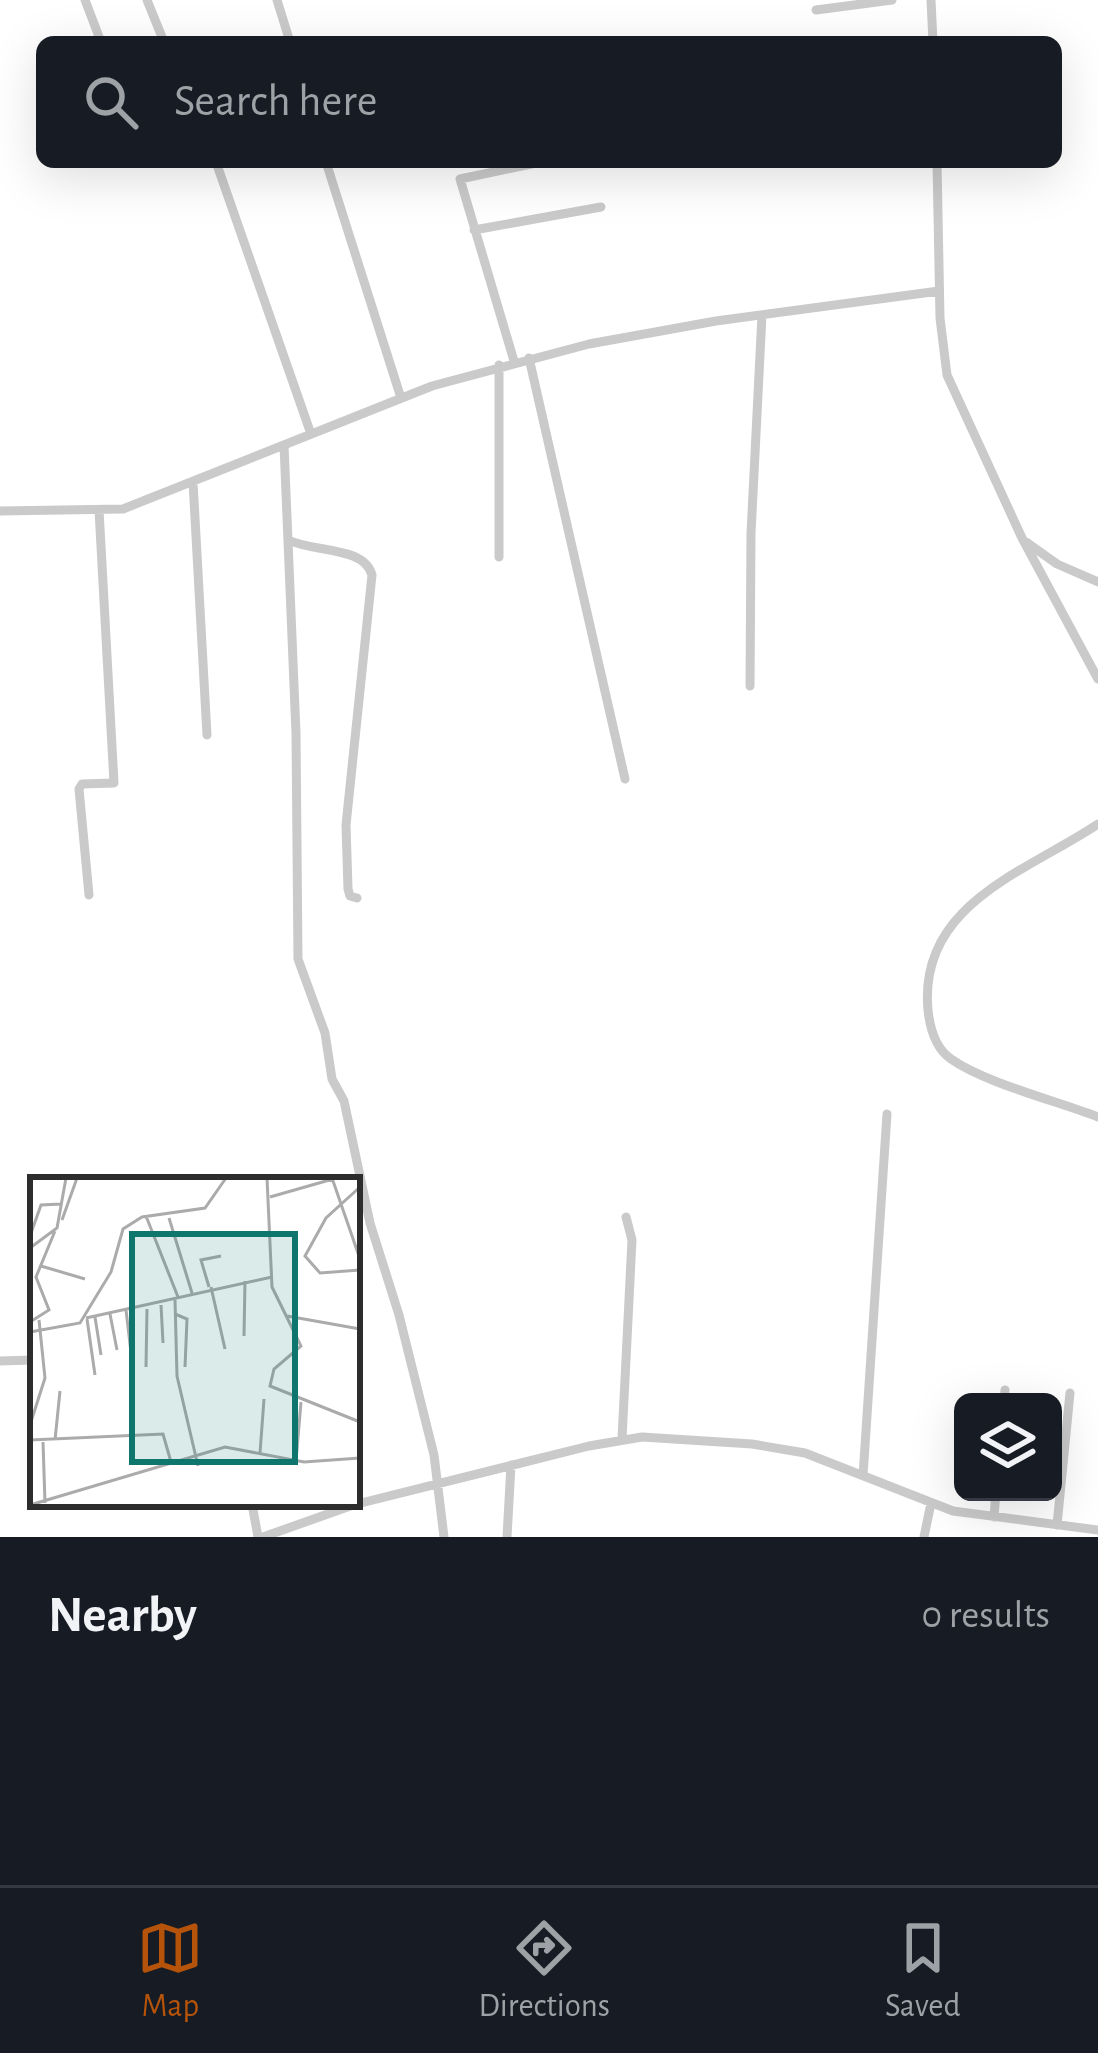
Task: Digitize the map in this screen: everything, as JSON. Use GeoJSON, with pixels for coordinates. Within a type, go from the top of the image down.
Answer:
{"type":"FeatureCollection","features":[{"type":"Feature","properties":{"kind":"street"},"geometry":{"type":"LineString","coordinates":[[85,0],[99,36]]}},
{"type":"Feature","properties":{"kind":"street"},"geometry":{"type":"LineString","coordinates":[[147,0],[162,36]]}},
{"type":"Feature","properties":{"kind":"street"},"geometry":{"type":"LineString","coordinates":[[277,0],[288,36]]}},
{"type":"Feature","properties":{"kind":"street"},"geometry":{"type":"LineString","coordinates":[[816,10],[892,0]]}},
{"type":"Feature","properties":{"kind":"street"},"geometry":{"type":"LineString","coordinates":[[931,0],[933,36]]}},
{"type":"Feature","properties":{"kind":"street"},"geometry":{"type":"LineString","coordinates":[[218,168],[311,434]]}},
{"type":"Feature","properties":{"kind":"street"},"geometry":{"type":"LineString","coordinates":[[328,168],[400,398]]}},
{"type":"Feature","properties":{"kind":"street"},"geometry":{"type":"LineString","coordinates":[[511,168],[460,178],[514,362]]}},
{"type":"Feature","properties":{"kind":"street"},"geometry":{"type":"LineString","coordinates":[[937,168],[939,291],[947,375],[1022,538],[1098,679]]}},
{"type":"Feature","properties":{"kind":"street"},"geometry":{"type":"LineString","coordinates":[[474,230],[601,207]]}},
{"type":"Feature","properties":{"kind":"street"},"geometry":{"type":"LineString","coordinates":[[0,511],[123,509],[400,398],[499,365],[589,344],[939,291]]}},
{"type":"Feature","properties":{"kind":"street"},"geometry":{"type":"LineString","coordinates":[[750,686],[751,533],[762,315]]}},
{"type":"Feature","properties":{"kind":"street"},"geometry":{"type":"LineString","coordinates":[[529,358],[625,779]]}},
{"type":"Feature","properties":{"kind":"street"},"geometry":{"type":"LineString","coordinates":[[499,365],[499,557]]}},
{"type":"Feature","properties":{"kind":"street"},"geometry":{"type":"LineString","coordinates":[[284,445],[301,918],[298,959],[321,1020],[332,1079],[344,1101],[370,1223],[399,1315],[434,1455],[444,1537]]}},
{"type":"Feature","properties":{"kind":"street"},"geometry":{"type":"LineString","coordinates":[[193,482],[207,735]]}},
{"type":"Feature","properties":{"kind":"street"},"geometry":{"type":"LineString","coordinates":[[89,895],[79,789],[82,784],[114,783],[99,510]]}},
{"type":"Feature","properties":{"kind":"street"},"geometry":{"type":"LineString","coordinates":[[1022,538],[1057,565],[1098,582]]}},
{"type":"Feature","properties":{"kind":"street"},"geometry":{"type":"LineString","coordinates":[[288,540],[310,550],[360,556],[372,575],[346,825],[348,889],[357,898]]}},
{"type":"Feature","properties":{"kind":"street"},"geometry":{"type":"LineString","coordinates":[[1098,824],[963,908],[940,942],[927,1000],[931,1030],[946,1056],[1098,1118]]}},
{"type":"Feature","properties":{"kind":"street"},"geometry":{"type":"LineString","coordinates":[[862,1476],[886,1114]]}},
{"type":"Feature","properties":{"kind":"street"},"geometry":{"type":"LineString","coordinates":[[622,1439],[632,1240],[626,1216]]}},
{"type":"Feature","properties":{"kind":"street"},"geometry":{"type":"LineString","coordinates":[[0,1361],[30,1360]]}},
{"type":"Feature","properties":{"kind":"street"},"geometry":{"type":"LineString","coordinates":[[1057,1525],[1070,1393]]}},
{"type":"Feature","properties":{"kind":"street"},"geometry":{"type":"LineString","coordinates":[[360,1503],[642,1437],[805,1453],[953,1511],[1098,1530]]}},
{"type":"Feature","properties":{"kind":"street"},"geometry":{"type":"LineString","coordinates":[[507,1537],[511,1465]]}},
{"type":"Feature","properties":{"kind":"street"},"geometry":{"type":"LineString","coordinates":[[994,1517],[995,1501]]}},
{"type":"Feature","properties":{"kind":"street"},"geometry":{"type":"LineString","coordinates":[[925,1537],[931,1503]]}},
{"type":"Feature","properties":{"kind":"street"},"geometry":{"type":"LineString","coordinates":[[253,1507],[267,1536],[348,1507]]}},
{"type":"Feature","properties":{"kind":"street"},"geometry":{"type":"LineString","coordinates":[[1008,1535],[1010,1519]]}}]}
